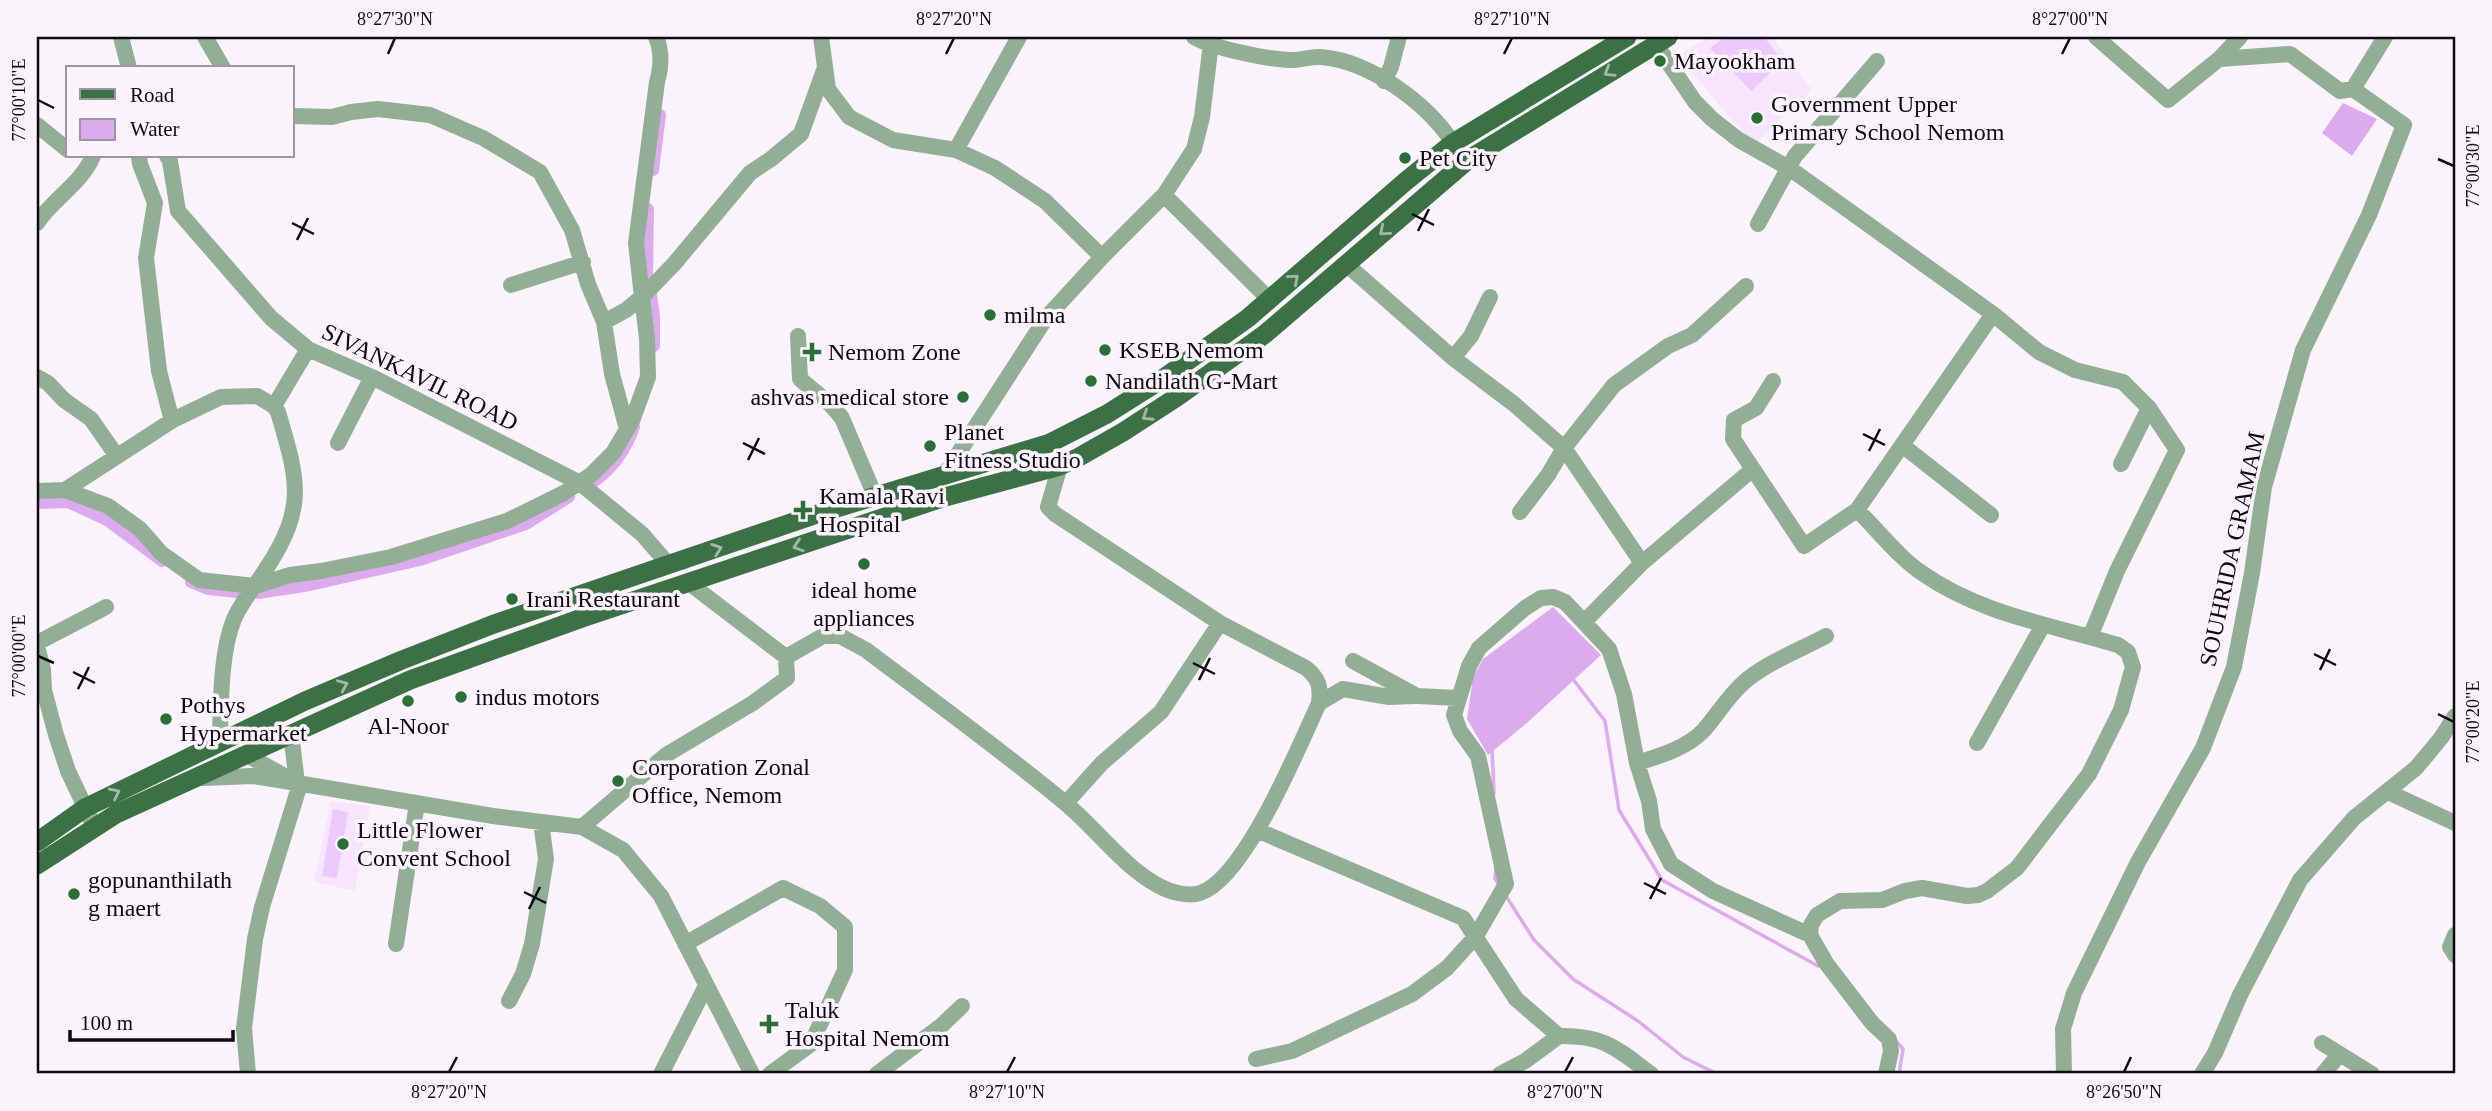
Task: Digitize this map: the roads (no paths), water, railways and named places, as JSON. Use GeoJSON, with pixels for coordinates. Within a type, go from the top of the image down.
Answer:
{"type":"FeatureCollection","features":[{"type":"Feature","properties":{"kind":"main road"},"geometry":{"type":"LineString","coordinates":[[37,842],[85,808],[228,737],[317,696],[494,624],[814,515],[1050,443],[1078,430],[1161,380],[1270,300],[1453,143],[1627,37]]}},
{"type":"Feature","properties":{"kind":"main road"},"geometry":{"type":"LineString","coordinates":[[37,865],[116,814],[410,680],[503,645],[945,497],[1060,466],[1123,432],[1217,370],[1265,334],[1469,159],[1661,40]]}},
{"type":"Feature","properties":{"kind":"main road"},"geometry":{"type":"LineString","coordinates":[[943,477],[945,497]]}},
{"type":"Feature","properties":{"kind":"main road"},"geometry":{"type":"LineString","coordinates":[[228,737],[247,755]]}},
{"type":"Feature","properties":{"kind":"street"},"geometry":{"type":"LineString","coordinates":[[121,37],[128,66]]}},
{"type":"Feature","properties":{"kind":"street"},"geometry":{"type":"LineString","coordinates":[[205,37],[222,66]]}},
{"type":"Feature","properties":{"kind":"street"},"geometry":{"type":"LineString","coordinates":[[37,491],[65,490],[108,506],[140,529],[162,553],[200,580],[255,586],[290,575],[391,557],[507,522],[580,482],[613,453],[627,429],[648,377],[648,338],[636,243],[657,82],[661,69],[656,37]]}},
{"type":"Feature","properties":{"kind":"street"},"geometry":{"type":"LineString","coordinates":[[821,37],[828,89],[849,117],[893,140],[956,150],[995,168],[1045,201],[1102,257]]}},
{"type":"Feature","properties":{"kind":"street"},"geometry":{"type":"LineString","coordinates":[[956,150],[1019,37]]}},
{"type":"Feature","properties":{"kind":"street"},"geometry":{"type":"LineString","coordinates":[[1195,37],[1230,49],[1280,59],[1292,61],[1318,56],[1360,67],[1416,102],[1453,143]]}},
{"type":"Feature","properties":{"kind":"street"},"geometry":{"type":"LineString","coordinates":[[1384,81],[1391,67],[1399,37]]}},
{"type":"Feature","properties":{"kind":"street"},"geometry":{"type":"LineString","coordinates":[[2096,37],[2168,100],[2219,59],[2241,37]]}},
{"type":"Feature","properties":{"kind":"street"},"geometry":{"type":"LineString","coordinates":[[2219,59],[2290,54],[2340,91],[2353,89],[2385,37]]}},
{"type":"Feature","properties":{"kind":"street"},"geometry":{"type":"LineString","coordinates":[[1661,40],[1695,102],[1739,140],[1789,168],[1993,314],[2039,352],[2075,370],[2123,383],[2149,408],[2177,450],[2117,571],[2090,637]]}},
{"type":"Feature","properties":{"kind":"street"},"geometry":{"type":"LineString","coordinates":[[943,477],[1045,318],[1164,195],[1194,149],[1202,117],[1211,43]]}},
{"type":"Feature","properties":{"kind":"street"},"geometry":{"type":"LineString","coordinates":[[1758,224],[1796,156],[1877,61]]}},
{"type":"Feature","properties":{"kind":"street"},"geometry":{"type":"LineString","coordinates":[[604,322],[642,297],[750,173],[801,134],[824,70]]}},
{"type":"Feature","properties":{"kind":"street","name":"SOUHRIDA GRAMAM"},"geometry":{"type":"LineString","coordinates":[[2064,1074],[2063,1029],[2074,993],[2138,862],[2203,748],[2234,667],[2264,487],[2303,350],[2369,215],[2404,125],[2353,89]]}},
{"type":"Feature","properties":{"kind":"street"},"geometry":{"type":"LineString","coordinates":[[294,116],[332,117],[351,112],[392,109],[430,115],[483,138],[540,172],[572,230],[588,284],[604,322],[612,374],[627,429]]}},
{"type":"Feature","properties":{"kind":"street"},"geometry":{"type":"LineString","coordinates":[[37,125],[66,148]]}},
{"type":"Feature","properties":{"kind":"street"},"geometry":{"type":"LineString","coordinates":[[139,158],[155,203],[146,258],[159,371],[172,421]]}},
{"type":"Feature","properties":{"kind":"street","name":"SIVANKAVIL ROAD"},"geometry":{"type":"LineString","coordinates":[[168,158],[178,211],[271,318],[308,349],[372,377],[580,482],[642,534],[669,565]]}},
{"type":"Feature","properties":{"kind":"street"},"geometry":{"type":"LineString","coordinates":[[37,223],[90,161]]}},
{"type":"Feature","properties":{"kind":"street"},"geometry":{"type":"LineString","coordinates":[[1164,195],[1270,300]]}},
{"type":"Feature","properties":{"kind":"street"},"geometry":{"type":"LineString","coordinates":[[511,285],[583,262]]}},
{"type":"Feature","properties":{"kind":"street"},"geometry":{"type":"LineString","coordinates":[[1346,264],[1453,358],[1514,404],[1564,449],[1642,563]]}},
{"type":"Feature","properties":{"kind":"street"},"geometry":{"type":"LineString","coordinates":[[1520,512],[1564,449],[1614,385],[1668,346],[1692,335],[1746,286]]}},
{"type":"Feature","properties":{"kind":"street"},"geometry":{"type":"LineString","coordinates":[[1453,358],[1471,335],[1490,297]]}},
{"type":"Feature","properties":{"kind":"street"},"geometry":{"type":"LineString","coordinates":[[1773,382],[1756,408],[1734,420],[1733,439],[1804,546],[1857,510],[1993,314]]}},
{"type":"Feature","properties":{"kind":"street"},"geometry":{"type":"LineString","coordinates":[[798,335],[800,379],[842,418],[875,496]]}},
{"type":"Feature","properties":{"kind":"street"},"geometry":{"type":"LineString","coordinates":[[274,406],[308,349]]}},
{"type":"Feature","properties":{"kind":"street"},"geometry":{"type":"LineString","coordinates":[[37,377],[91,419],[116,455]]}},
{"type":"Feature","properties":{"kind":"street"},"geometry":{"type":"LineString","coordinates":[[338,443],[372,377]]}},
{"type":"Feature","properties":{"kind":"street"},"geometry":{"type":"LineString","coordinates":[[65,490],[172,421],[222,397],[257,396],[274,406],[278,412],[293,468],[296,489],[294,509],[285,538],[234,618],[225,651],[228,737]]}},
{"type":"Feature","properties":{"kind":"street"},"geometry":{"type":"LineString","coordinates":[[2121,464],[2149,408]]}},
{"type":"Feature","properties":{"kind":"street"},"geometry":{"type":"LineString","coordinates":[[1902,445],[1991,514]]}},
{"type":"Feature","properties":{"kind":"street"},"geometry":{"type":"LineString","coordinates":[[786,657],[823,636],[840,636],[866,650],[1066,803],[1135,869],[1160,887],[1188,895],[1202,893],[1219,882],[1259,831],[1319,703],[1321,688],[1317,677],[1306,668],[1220,623],[1048,507],[1060,466]]}},
{"type":"Feature","properties":{"kind":"street"},"geometry":{"type":"LineString","coordinates":[[1584,622],[1642,563],[1753,469]]}},
{"type":"Feature","properties":{"kind":"street"},"geometry":{"type":"LineString","coordinates":[[1810,935],[1811,925],[1818,915],[1840,901],[1882,900],[1922,888],[1967,896],[1978,895],[2017,868],[2089,774],[2121,710],[2133,667],[2128,652],[2118,645],[2002,612],[1942,587],[1919,572],[1857,510]]}},
{"type":"Feature","properties":{"kind":"street"},"geometry":{"type":"LineString","coordinates":[[688,583],[786,657]]}},
{"type":"Feature","properties":{"kind":"street"},"geometry":{"type":"LineString","coordinates":[[1256,1059],[1292,1051],[1412,994],[1447,968],[1476,936],[1506,884],[1478,756],[1460,731],[1454,715],[1469,666],[1479,648],[1503,625],[1541,598],[1553,597],[1565,602],[1609,649],[1624,694],[1653,829],[1671,864],[1713,891],[1810,935],[1833,972],[1872,1023],[1889,1039],[1891,1051],[1886,1074]]}},
{"type":"Feature","properties":{"kind":"street"},"geometry":{"type":"LineString","coordinates":[[94,828],[56,735],[44,690],[43,669],[37,645],[106,607]]}},
{"type":"Feature","properties":{"kind":"street"},"geometry":{"type":"LineString","coordinates":[[1066,803],[1102,763],[1161,712],[1220,623]]}},
{"type":"Feature","properties":{"kind":"street"},"geometry":{"type":"LineString","coordinates":[[1977,743],[2043,625]]}},
{"type":"Feature","properties":{"kind":"street"},"geometry":{"type":"LineString","coordinates":[[1637,763],[1671,752],[1703,731],[1714,714],[1742,684],[1763,669],[1826,636]]}},
{"type":"Feature","properties":{"kind":"street"},"geometry":{"type":"LineString","coordinates":[[582,827],[666,755],[753,703],[787,678],[786,657]]}},
{"type":"Feature","properties":{"kind":"street"},"geometry":{"type":"LineString","coordinates":[[1353,661],[1417,696]]}},
{"type":"Feature","properties":{"kind":"street"},"geometry":{"type":"LineString","coordinates":[[1319,703],[1343,688],[1389,696],[1458,698]]}},
{"type":"Feature","properties":{"kind":"street"},"geometry":{"type":"LineString","coordinates":[[2202,1074],[2215,1053],[2240,995],[2300,880],[2354,818],[2416,768],[2455,716]]}},
{"type":"Feature","properties":{"kind":"street"},"geometry":{"type":"LineString","coordinates":[[248,1074],[244,1028],[255,939],[298,784],[291,733]]}},
{"type":"Feature","properties":{"kind":"street"},"geometry":{"type":"LineString","coordinates":[[247,755],[298,784]]}},
{"type":"Feature","properties":{"kind":"street"},"geometry":{"type":"LineString","coordinates":[[193,779],[253,776],[582,827],[623,850],[662,896],[752,1074]]}},
{"type":"Feature","properties":{"kind":"street"},"geometry":{"type":"LineString","coordinates":[[2388,792],[2455,823]]}},
{"type":"Feature","properties":{"kind":"street"},"geometry":{"type":"LineString","coordinates":[[396,944],[417,803]]}},
{"type":"Feature","properties":{"kind":"street"},"geometry":{"type":"LineString","coordinates":[[509,1001],[523,974],[532,944],[546,859],[541,822]]}},
{"type":"Feature","properties":{"kind":"street"},"geometry":{"type":"LineString","coordinates":[[1259,831],[1463,918],[1516,999],[1559,1036]]}},
{"type":"Feature","properties":{"kind":"street"},"geometry":{"type":"LineString","coordinates":[[685,944],[783,888],[820,906],[845,927],[845,970],[811,1044],[770,1074]]}},
{"type":"Feature","properties":{"kind":"street"},"geometry":{"type":"LineString","coordinates":[[2455,935],[2450,947],[2455,955]]}},
{"type":"Feature","properties":{"kind":"street"},"geometry":{"type":"LineString","coordinates":[[661,1074],[706,986]]}},
{"type":"Feature","properties":{"kind":"street"},"geometry":{"type":"LineString","coordinates":[[877,1074],[962,1006]]}},
{"type":"Feature","properties":{"kind":"street"},"geometry":{"type":"LineString","coordinates":[[1500,1074],[1525,1061],[1559,1036],[1581,1035],[1598,1038],[1651,1074]]}},
{"type":"Feature","properties":{"kind":"street"},"geometry":{"type":"LineString","coordinates":[[2322,1043],[2372,1074]]}},
{"type":"Feature","properties":{"kind":"street"},"geometry":{"type":"LineString","coordinates":[[2323,1074],[2339,1055]]}},
{"type":"Feature","properties":{"kind":"water"},"geometry":{"type":"Polygon","coordinates":[[[2343,103],[2377,119],[2352,156],[2322,133],[2343,103]]]}},
{"type":"Feature","properties":{"kind":"water"},"geometry":{"type":"Polygon","coordinates":[[[1553,607],[1601,655],[1488,755],[1467,719],[1473,677],[1483,659],[1553,607]]]}},
{"type":"Feature","properties":{"kind":"waterway"},"geometry":{"type":"LineString","coordinates":[[653,170],[660,115]]}},
{"type":"Feature","properties":{"kind":"waterway"},"geometry":{"type":"LineString","coordinates":[[647,275],[648,209]]}},
{"type":"Feature","properties":{"kind":"waterway"},"geometry":{"type":"LineString","coordinates":[[651,295],[654,346]]}},
{"type":"Feature","properties":{"kind":"waterway"},"geometry":{"type":"LineString","coordinates":[[593,482],[618,458],[634,427]]}},
{"type":"Feature","properties":{"kind":"waterway"},"geometry":{"type":"LineString","coordinates":[[258,593],[310,585],[420,560],[526,524],[569,497]]}},
{"type":"Feature","properties":{"kind":"waterway"},"geometry":{"type":"LineString","coordinates":[[37,503],[68,502],[107,520],[162,561]]}},
{"type":"Feature","properties":{"kind":"waterway"},"geometry":{"type":"LineString","coordinates":[[191,582],[208,589],[247,593]]}},
{"type":"Feature","properties":{"kind":"waterway"},"geometry":{"type":"LineString","coordinates":[[1573,679],[1605,721],[1619,810],[1662,880],[1818,966]]}},
{"type":"Feature","properties":{"kind":"waterway"},"geometry":{"type":"LineString","coordinates":[[1492,749],[1494,794]]}},
{"type":"Feature","properties":{"kind":"waterway"},"geometry":{"type":"LineString","coordinates":[[1496,868],[1495,879],[1500,886]]}},
{"type":"Feature","properties":{"kind":"waterway"},"geometry":{"type":"LineString","coordinates":[[1506,896],[1534,940],[1573,979],[1638,1021],[1683,1057],[1717,1074]]}},
{"type":"Feature","properties":{"kind":"waterway"},"geometry":{"type":"LineString","coordinates":[[1895,1040],[1903,1049],[1899,1074]]}},
{"type":"Feature","properties":{"kind":"place","name":"Mayookham"},"geometry":{"type":"Point","coordinates":[1660,61]}},
{"type":"Feature","properties":{"kind":"place","name":"Government Upper Primary School Nemom"},"geometry":{"type":"Point","coordinates":[1757,118]}},
{"type":"Feature","properties":{"kind":"place","name":"Pet City"},"geometry":{"type":"Point","coordinates":[1405,158]}},
{"type":"Feature","properties":{"kind":"place","name":"milma"},"geometry":{"type":"Point","coordinates":[990,315]}},
{"type":"Feature","properties":{"kind":"place","name":"KSEB Nemom"},"geometry":{"type":"Point","coordinates":[1105,350]}},
{"type":"Feature","properties":{"kind":"place","name":"Nemom Zone"},"geometry":{"type":"Point","coordinates":[812,352]}},
{"type":"Feature","properties":{"kind":"place","name":"Nandilath G-Mart"},"geometry":{"type":"Point","coordinates":[1091,381]}},
{"type":"Feature","properties":{"kind":"place","name":"ashvas medical store"},"geometry":{"type":"Point","coordinates":[963,397]}},
{"type":"Feature","properties":{"kind":"place","name":"Planet Fitness Studio"},"geometry":{"type":"Point","coordinates":[930,446]}},
{"type":"Feature","properties":{"kind":"place","name":"Kamala Ravi Hospital"},"geometry":{"type":"Point","coordinates":[803,510]}},
{"type":"Feature","properties":{"kind":"place","name":"ideal home appliances"},"geometry":{"type":"Point","coordinates":[864,564]}},
{"type":"Feature","properties":{"kind":"place","name":"Irani Restaurant"},"geometry":{"type":"Point","coordinates":[512,599]}},
{"type":"Feature","properties":{"kind":"place","name":"indus motors"},"geometry":{"type":"Point","coordinates":[461,697]}},
{"type":"Feature","properties":{"kind":"place","name":"Al-Noor"},"geometry":{"type":"Point","coordinates":[408,701]}},
{"type":"Feature","properties":{"kind":"place","name":"Pothys Hypermarket"},"geometry":{"type":"Point","coordinates":[166,719]}},
{"type":"Feature","properties":{"kind":"place","name":"Corporation Zonal Office, Nemom"},"geometry":{"type":"Point","coordinates":[618,781]}},
{"type":"Feature","properties":{"kind":"place","name":"Little Flower Convent School"},"geometry":{"type":"Point","coordinates":[343,844]}},
{"type":"Feature","properties":{"kind":"place","name":"gopunanthilath g maert"},"geometry":{"type":"Point","coordinates":[74,894]}},
{"type":"Feature","properties":{"kind":"place","name":"Taluk Hospital Nemom"},"geometry":{"type":"Point","coordinates":[769,1024]}}]}
